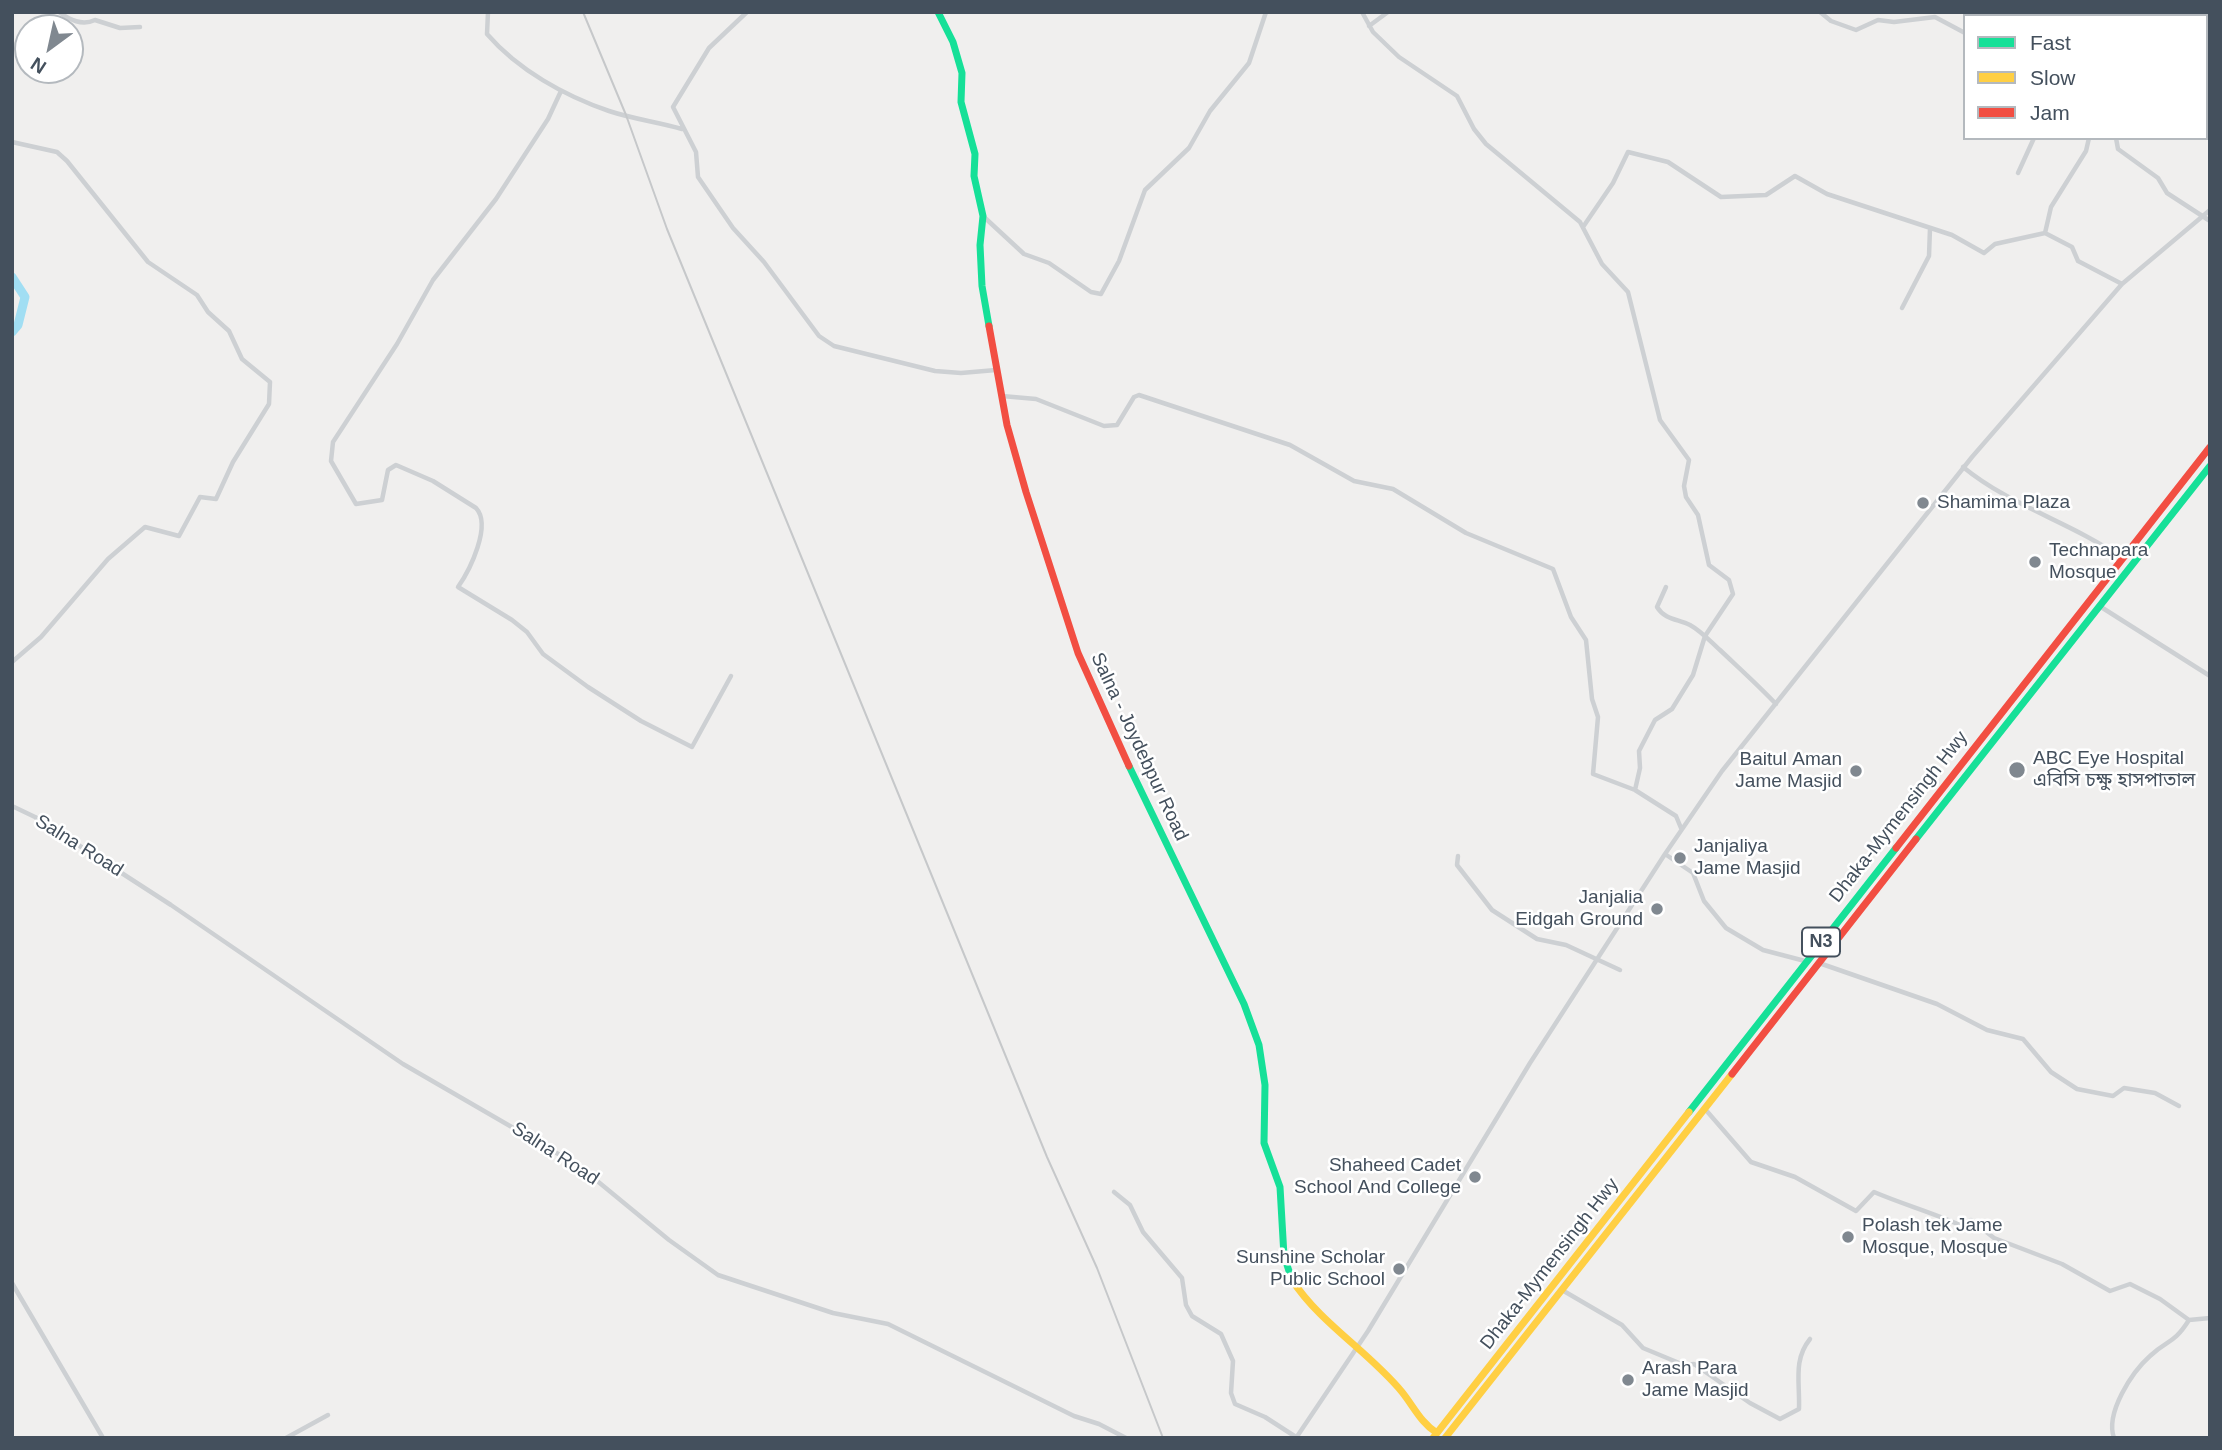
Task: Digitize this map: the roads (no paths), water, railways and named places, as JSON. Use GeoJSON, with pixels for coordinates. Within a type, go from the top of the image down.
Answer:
{"type":"FeatureCollection","features":[{"type":"Feature","properties":{"kind":"main road","name":"Salna - Joydebpur Road"},"geometry":{"type":"LineString","coordinates":[[938,12],[959,58],[961,102],[975,154],[975,176],[983,216],[980,245],[982,286],[1002,396],[1026,492],[1078,653],[1155,823],[1229,972],[1259,1045],[1265,1092],[1264,1143],[1280,1187],[1284,1255],[1289,1275],[1308,1304],[1357,1346],[1402,1392],[1435,1435]]}},
{"type":"Feature","properties":{"kind":"main road","name":"Dhaka-Mymensingh Hwy"},"geometry":{"type":"LineString","coordinates":[[1435,1435],[2210,447]]}},
{"type":"Feature","properties":{"kind":"main road","name":"Dhaka-Mymensingh Hwy"},"geometry":{"type":"LineString","coordinates":[[1445,1438],[2210,466]]}},
{"type":"Feature","properties":{"kind":"street"},"geometry":{"type":"LineString","coordinates":[[59,12],[75,21],[88,23],[95,20],[120,28],[140,27]]}},
{"type":"Feature","properties":{"kind":"street"},"geometry":{"type":"LineString","coordinates":[[488,12],[487,34],[525,68],[561,91],[608,111],[682,130]]}},
{"type":"Feature","properties":{"kind":"street"},"geometry":{"type":"LineString","coordinates":[[747,12],[709,48],[677,96],[673,107],[682,130],[696,152],[698,177],[733,228],[750,244],[819,336],[834,346],[935,371],[961,373],[997,369]]}},
{"type":"Feature","properties":{"kind":"street"},"geometry":{"type":"LineString","coordinates":[[983,216],[1024,254],[1049,263],[1091,292],[1101,294],[1119,261],[1145,190],[1189,148],[1210,111],[1249,63],[1266,12]]}},
{"type":"Feature","properties":{"kind":"street"},"geometry":{"type":"LineString","coordinates":[[1362,12],[1368,26],[1399,57],[1457,96],[1474,129],[1486,144],[1563,207],[1582,228],[1602,264],[1628,292],[1660,420],[1689,460],[1684,486],[1686,497],[1698,514],[1709,565],[1730,580],[1732,588],[1728,604],[1705,636],[1693,675],[1672,709],[1655,720],[1639,751],[1640,768],[1635,790]]}},
{"type":"Feature","properties":{"kind":"street"},"geometry":{"type":"LineString","coordinates":[[1368,26],[1388,12]]}},
{"type":"Feature","properties":{"kind":"street"},"geometry":{"type":"LineString","coordinates":[[1820,12],[1831,21],[1856,30],[1878,20],[1894,22],[1935,17],[1963,32]]}},
{"type":"Feature","properties":{"kind":"street"},"geometry":{"type":"LineString","coordinates":[[561,91],[541,130],[496,199],[433,280],[397,344],[333,442],[331,461],[356,504],[382,500],[388,470],[396,465],[433,481],[476,508],[482,514],[483,523],[470,569],[458,587],[512,620],[527,632],[543,654],[588,687],[652,727],[692,747],[732,676]]}},
{"type":"Feature","properties":{"kind":"street"},"geometry":{"type":"LineString","coordinates":[[2018,173],[2033,140]]}},
{"type":"Feature","properties":{"kind":"street"},"geometry":{"type":"LineString","coordinates":[[2045,233],[2051,207],[2086,151],[2089,140]]}},
{"type":"Feature","properties":{"kind":"street"},"geometry":{"type":"LineString","coordinates":[[2116,140],[2118,149],[2158,178],[2167,193],[2210,221]]}},
{"type":"Feature","properties":{"kind":"street"},"geometry":{"type":"LineString","coordinates":[[12,142],[57,152],[67,161],[148,262],[197,295],[208,312],[229,331],[243,359],[270,382],[272,388],[269,404],[233,462],[216,499],[200,497],[179,536],[145,527],[108,559],[41,637],[12,662]]}},
{"type":"Feature","properties":{"kind":"street"},"geometry":{"type":"LineString","coordinates":[[1582,228],[1613,183],[1628,152],[1668,162],[1721,197],[1766,195],[1795,176],[1827,194],[1952,235],[1984,253],[1995,244],[2045,233],[2072,247],[2078,261],[2122,284]]}},
{"type":"Feature","properties":{"kind":"street"},"geometry":{"type":"LineString","coordinates":[[1114,1192],[1130,1205],[1143,1232],[1182,1279],[1186,1305],[1192,1316],[1221,1335],[1233,1361],[1231,1393],[1235,1405],[1274,1421],[1296,1437],[1357,1346],[1597,959],[1722,771],[1963,467],[2122,284],[2210,210]]}},
{"type":"Feature","properties":{"kind":"street"},"geometry":{"type":"LineString","coordinates":[[1902,308],[1929,256],[1930,228]]}},
{"type":"Feature","properties":{"kind":"street"},"geometry":{"type":"LineString","coordinates":[[1002,396],[1037,399],[1104,426],[1117,425],[1134,397],[1139,395],[1290,445],[1363,485],[1393,489],[1466,533],[1553,569],[1571,617],[1586,640],[1592,699],[1598,717],[1593,774],[1635,790],[1676,816],[1682,829]]}},
{"type":"Feature","properties":{"kind":"street"},"geometry":{"type":"LineString","coordinates":[[1963,467],[1982,483],[2048,519],[2082,531],[2122,558]]}},
{"type":"Feature","properties":{"kind":"street"},"geometry":{"type":"LineString","coordinates":[[1665,587],[1657,607],[1660,612],[1672,620],[1690,625],[1705,636],[1741,666],[1776,704]]}},
{"type":"Feature","properties":{"kind":"street"},"geometry":{"type":"LineString","coordinates":[[2099,606],[2210,676]]}},
{"type":"Feature","properties":{"kind":"street","name":"Salna Road"},"geometry":{"type":"LineString","coordinates":[[12,806],[35,817],[171,905],[403,1064],[579,1166],[669,1240],[719,1275],[833,1313],[888,1324],[1074,1416],[1099,1423],[1126,1438]]}},
{"type":"Feature","properties":{"kind":"street"},"geometry":{"type":"LineString","coordinates":[[1665,854],[1693,873],[1704,901],[1726,928],[1763,950],[1806,961]]}},
{"type":"Feature","properties":{"kind":"street"},"geometry":{"type":"LineString","coordinates":[[1458,856],[1457,865],[1492,910],[1537,939],[1566,946],[1620,970]]}},
{"type":"Feature","properties":{"kind":"street"},"geometry":{"type":"LineString","coordinates":[[1818,963],[1937,1003],[1987,1030],[2023,1039],[2051,1073],[2077,1089],[2113,1097],[2124,1088],[2155,1093],[2179,1106]]}},
{"type":"Feature","properties":{"kind":"street"},"geometry":{"type":"LineString","coordinates":[[1704,1108],[1751,1162],[1796,1177],[1849,1210],[1856,1211],[1874,1192],[1900,1203],[1922,1208],[1960,1225],[1971,1220],[1994,1238],[2062,1264],[2110,1290],[2130,1284],[2160,1299],[2189,1320],[2210,1318]]}},
{"type":"Feature","properties":{"kind":"street"},"geometry":{"type":"LineString","coordinates":[[12,1283],[103,1438]]}},
{"type":"Feature","properties":{"kind":"street"},"geometry":{"type":"LineString","coordinates":[[1561,1290],[1622,1325],[1643,1348],[1684,1365],[1694,1364],[1750,1403],[1780,1419],[1799,1409],[1801,1385],[1797,1367],[1801,1350],[1810,1339]]}},
{"type":"Feature","properties":{"kind":"street"},"geometry":{"type":"LineString","coordinates":[[2114,1438],[2113,1419],[2137,1368],[2152,1353],[2176,1340],[2189,1320]]}},
{"type":"Feature","properties":{"kind":"street"},"geometry":{"type":"LineString","coordinates":[[286,1438],[328,1415]]}},
{"type":"Feature","properties":{"kind":"waterway"},"geometry":{"type":"LineString","coordinates":[[12,277],[25,297],[18,325],[12,332]]}},
{"type":"Feature","properties":{"kind":"railway"},"geometry":{"type":"LineString","coordinates":[[583,12],[626,115],[667,229],[1047,1157],[1097,1268],[1163,1438]]}},
{"type":"Feature","properties":{"kind":"place","name":"Shamima Plaza"},"geometry":{"type":"Point","coordinates":[1923,503]}},
{"type":"Feature","properties":{"kind":"place","name":"Technapara Mosque"},"geometry":{"type":"Point","coordinates":[2035,562]}},
{"type":"Feature","properties":{"kind":"place","name":"ABC Eye Hospital এবিসি চক্ষু হাসপাতাল"},"geometry":{"type":"Point","coordinates":[2017,770]}},
{"type":"Feature","properties":{"kind":"place","name":"Baitul Aman Jame Masjid"},"geometry":{"type":"Point","coordinates":[1856,771]}},
{"type":"Feature","properties":{"kind":"place","name":"Janjaliya Jame Masjid"},"geometry":{"type":"Point","coordinates":[1680,858]}},
{"type":"Feature","properties":{"kind":"place","name":"Janjalia Eidgah Ground"},"geometry":{"type":"Point","coordinates":[1657,909]}},
{"type":"Feature","properties":{"kind":"place","name":"Shaheed Cadet School And College"},"geometry":{"type":"Point","coordinates":[1475,1177]}},
{"type":"Feature","properties":{"kind":"place","name":"Polash tek Jame Mosque, Mosque"},"geometry":{"type":"Point","coordinates":[1848,1237]}},
{"type":"Feature","properties":{"kind":"place","name":"Sunshine Scholar Public School"},"geometry":{"type":"Point","coordinates":[1399,1269]}},
{"type":"Feature","properties":{"kind":"place","name":"Arash Para Jame Masjid"},"geometry":{"type":"Point","coordinates":[1628,1380]}}]}
